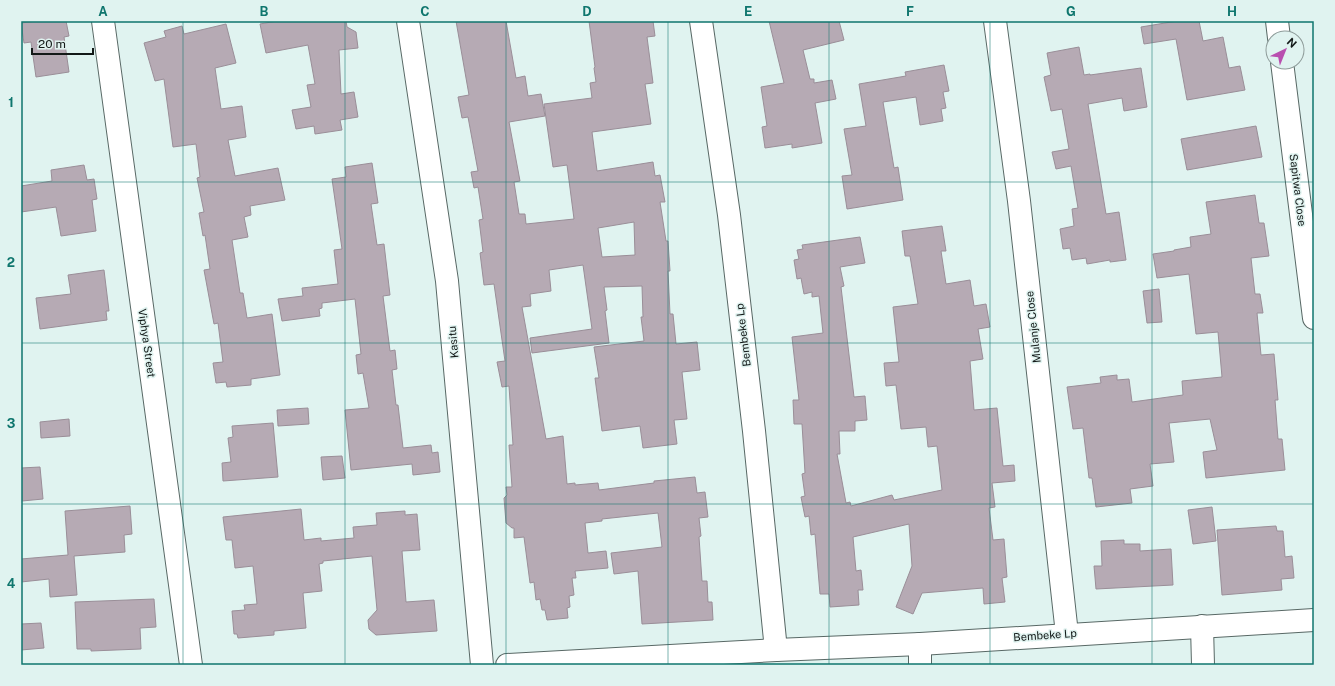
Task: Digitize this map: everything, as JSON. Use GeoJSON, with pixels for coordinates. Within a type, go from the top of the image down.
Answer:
{"type":"FeatureCollection","features":[{"type":"Feature","properties":{"kind":"street","name":"Viphya Street"},"geometry":{"type":"LineString","coordinates":[[103,21],[191,665]]}},
{"type":"Feature","properties":{"kind":"street","name":"Kasitu"},"geometry":{"type":"LineString","coordinates":[[408,21],[447,281],[482,665]]}},
{"type":"Feature","properties":{"kind":"street","name":"Bembeke Lp"},"geometry":{"type":"LineString","coordinates":[[701,21],[730,215],[754,423],[776,650]]}},
{"type":"Feature","properties":{"kind":"street","name":"Mulanje Close"},"geometry":{"type":"LineString","coordinates":[[996,21],[1019,201],[1067,634]]}},
{"type":"Feature","properties":{"kind":"street","name":"Sapitwa Close"},"geometry":{"type":"LineString","coordinates":[[1283,70],[1314,318]]}},
{"type":"Feature","properties":{"kind":"street","name":"Bembeke Lp"},"geometry":{"type":"LineString","coordinates":[[507,665],[776,650],[920,644],[1314,620]]}},
{"type":"Feature","properties":{"kind":"street"},"geometry":{"type":"LineString","coordinates":[[1202,626],[1203,665]]}},
{"type":"Feature","properties":{"kind":"street"},"geometry":{"type":"LineString","coordinates":[[920,644],[920,665]]}},
{"type":"Feature","properties":{"kind":"building"},"geometry":{"type":"Polygon","coordinates":[[[37,21],[66,21],[69,36],[64,37],[69,72],[36,77],[31,42],[24,43],[21,23],[37,21]]]}},
{"type":"Feature","properties":{"kind":"building"},"geometry":{"type":"Polygon","coordinates":[[[277,21],[346,21],[347,27],[356,32],[358,48],[339,50],[341,94],[354,92],[358,117],[340,120],[342,130],[315,134],[314,126],[296,129],[292,110],[311,107],[307,85],[315,84],[308,45],[266,53],[260,24],[277,21]]]}},
{"type":"Feature","properties":{"kind":"building"},"geometry":{"type":"Polygon","coordinates":[[[456,21],[506,21],[516,78],[525,76],[528,96],[541,94],[545,116],[509,122],[520,181],[514,182],[519,214],[525,214],[526,224],[574,219],[567,165],[553,167],[544,104],[592,98],[590,83],[596,82],[589,21],[653,21],[655,36],[647,37],[653,83],[645,84],[651,124],[592,132],[597,171],[653,162],[655,176],[660,175],[665,202],[660,202],[666,241],[668,241],[670,314],[673,314],[676,344],[697,342],[700,370],[682,372],[687,419],[674,420],[677,444],[643,448],[640,426],[602,431],[595,378],[599,378],[594,347],[644,341],[641,317],[643,317],[642,286],[604,287],[609,343],[532,353],[530,338],[592,329],[583,265],[549,270],[551,291],[530,294],[531,306],[522,307],[546,439],[563,436],[567,484],[575,483],[575,485],[598,483],[599,490],[654,483],[654,481],[695,477],[697,493],[705,492],[708,517],[699,518],[701,536],[699,537],[702,581],[707,581],[708,602],[712,602],[713,620],[642,624],[638,571],[614,574],[611,553],[662,547],[658,513],[602,519],[602,521],[585,523],[588,553],[606,551],[608,568],[575,571],[576,578],[572,578],[574,595],[569,596],[570,607],[567,608],[568,618],[547,620],[545,610],[542,610],[540,599],[536,600],[534,582],[530,583],[524,537],[514,538],[514,528],[506,523],[504,498],[507,495],[506,487],[512,487],[509,445],[513,445],[509,386],[502,387],[497,362],[505,361],[494,284],[484,285],[480,253],[483,252],[479,220],[483,219],[478,187],[474,188],[471,172],[478,171],[468,117],[462,118],[458,97],[469,95],[456,21]],[[634,222],[598,228],[602,257],[635,255],[634,222]]]}},
{"type":"Feature","properties":{"kind":"building"},"geometry":{"type":"Polygon","coordinates":[[[769,21],[839,21],[844,40],[803,50],[810,79],[814,79],[814,83],[832,80],[836,99],[815,103],[822,143],[792,148],[792,144],[765,148],[762,127],[767,126],[761,87],[784,83],[769,21]]]}},
{"type":"Feature","properties":{"kind":"building"},"geometry":{"type":"Polygon","coordinates":[[[1177,21],[1199,21],[1203,41],[1223,37],[1229,68],[1240,66],[1245,90],[1187,100],[1176,39],[1144,44],[1141,27],[1177,21]]]}},
{"type":"Feature","properties":{"kind":"building"},"geometry":{"type":"Polygon","coordinates":[[[226,24],[236,63],[215,68],[221,109],[242,106],[246,137],[228,140],[235,176],[278,168],[285,200],[250,206],[251,215],[244,217],[248,237],[232,240],[240,293],[243,293],[247,318],[272,314],[280,375],[251,379],[251,385],[227,387],[226,382],[216,383],[213,363],[223,362],[218,323],[214,324],[204,270],[210,269],[205,235],[203,236],[199,213],[204,212],[197,178],[200,177],[196,144],[173,147],[164,79],[155,81],[144,43],[166,37],[164,31],[182,26],[184,34],[226,24]]]}},
{"type":"Feature","properties":{"kind":"building"},"geometry":{"type":"Polygon","coordinates":[[[1079,47],[1084,75],[1141,68],[1147,107],[1124,111],[1122,98],[1088,104],[1106,214],[1119,212],[1126,260],[1110,262],[1110,260],[1087,264],[1086,258],[1072,260],[1070,248],[1063,249],[1060,229],[1074,226],[1072,209],[1078,208],[1071,166],[1056,169],[1052,152],[1069,149],[1062,109],[1051,111],[1044,77],[1051,75],[1047,53],[1079,47]]]}},
{"type":"Feature","properties":{"kind":"building"},"geometry":{"type":"Polygon","coordinates":[[[944,65],[949,91],[943,92],[946,108],[941,109],[943,121],[920,125],[916,97],[883,102],[894,168],[898,167],[903,200],[847,209],[842,176],[852,175],[844,129],[866,126],[859,84],[906,76],[905,72],[944,65]]]}},
{"type":"Feature","properties":{"kind":"building"},"geometry":{"type":"Polygon","coordinates":[[[1256,126],[1262,157],[1187,170],[1181,139],[1256,126]]]}},
{"type":"Feature","properties":{"kind":"building"},"geometry":{"type":"Polygon","coordinates":[[[372,163],[378,203],[371,204],[377,245],[384,244],[390,295],[383,296],[390,351],[395,350],[397,369],[392,370],[403,448],[431,445],[432,453],[438,452],[440,472],[413,475],[412,464],[351,470],[345,410],[369,408],[363,373],[358,374],[356,355],[361,354],[355,299],[322,303],[322,308],[319,309],[320,316],[282,321],[278,299],[303,296],[302,288],[338,284],[334,250],[342,249],[332,179],[346,177],[345,167],[372,163]]]}},
{"type":"Feature","properties":{"kind":"building"},"geometry":{"type":"Polygon","coordinates":[[[84,165],[87,180],[94,179],[97,199],[92,200],[96,231],[61,236],[56,207],[21,212],[21,186],[52,181],[51,170],[84,165]]]}},
{"type":"Feature","properties":{"kind":"building"},"geometry":{"type":"Polygon","coordinates":[[[1255,195],[1259,223],[1264,223],[1269,256],[1251,258],[1255,294],[1260,294],[1263,313],[1257,313],[1261,355],[1274,354],[1278,400],[1275,400],[1278,439],[1282,439],[1285,470],[1206,478],[1203,452],[1217,450],[1210,419],[1169,423],[1174,462],[1150,464],[1153,486],[1130,489],[1132,503],[1096,507],[1092,478],[1089,478],[1083,428],[1073,429],[1067,387],[1101,383],[1100,377],[1117,375],[1117,380],[1129,379],[1132,402],[1183,395],[1182,381],[1222,377],[1218,332],[1196,334],[1189,274],[1157,278],[1153,254],[1191,247],[1190,237],[1211,234],[1206,202],[1255,195]]]}},
{"type":"Feature","properties":{"kind":"building"},"geometry":{"type":"Polygon","coordinates":[[[942,226],[946,251],[941,251],[946,284],[970,280],[974,306],[986,304],[990,327],[978,329],[983,359],[970,361],[974,410],[997,408],[1003,466],[1014,465],[1015,481],[992,483],[995,507],[989,508],[993,540],[1004,539],[1007,577],[1002,578],[1005,602],[984,604],[983,588],[922,593],[913,614],[896,607],[912,566],[909,524],[853,537],[856,571],[861,570],[863,590],[858,590],[859,605],[830,607],[829,594],[820,594],[815,534],[811,535],[809,516],[805,517],[801,497],[805,496],[802,474],[805,473],[802,424],[794,424],[793,400],[799,400],[792,337],[823,333],[819,296],[812,297],[812,292],[804,294],[801,278],[797,279],[794,260],[799,259],[797,250],[803,249],[802,245],[860,237],[865,263],[840,267],[844,286],[841,287],[854,397],[865,396],[867,420],[855,421],[855,431],[839,431],[840,454],[837,454],[846,503],[850,502],[851,506],[892,495],[894,500],[942,490],[937,446],[928,447],[926,427],[901,429],[896,385],[886,386],[884,363],[899,362],[893,307],[918,304],[910,256],[905,256],[902,231],[942,226]]]}},
{"type":"Feature","properties":{"kind":"building"},"geometry":{"type":"Polygon","coordinates":[[[104,270],[109,311],[106,311],[107,320],[40,329],[36,298],[71,294],[68,275],[104,270]]]}},
{"type":"Feature","properties":{"kind":"building"},"geometry":{"type":"Polygon","coordinates":[[[1159,289],[1162,322],[1147,323],[1143,291],[1159,289]]]}},
{"type":"Feature","properties":{"kind":"building"},"geometry":{"type":"Polygon","coordinates":[[[308,408],[309,424],[278,426],[277,410],[308,408]]]}},
{"type":"Feature","properties":{"kind":"building"},"geometry":{"type":"Polygon","coordinates":[[[69,419],[70,436],[41,438],[40,422],[69,419]]]}},
{"type":"Feature","properties":{"kind":"building"},"geometry":{"type":"Polygon","coordinates":[[[273,423],[278,477],[223,481],[222,463],[231,462],[228,438],[233,437],[232,426],[273,423]]]}},
{"type":"Feature","properties":{"kind":"building"},"geometry":{"type":"Polygon","coordinates":[[[342,456],[345,478],[323,480],[321,457],[342,456]]]}},
{"type":"Feature","properties":{"kind":"building"},"geometry":{"type":"Polygon","coordinates":[[[40,467],[43,499],[22,501],[21,468],[40,467]]]}},
{"type":"Feature","properties":{"kind":"building"},"geometry":{"type":"Polygon","coordinates":[[[130,506],[132,534],[124,535],[125,552],[74,556],[77,595],[50,597],[49,579],[21,582],[21,559],[68,555],[65,511],[130,506]]]}},
{"type":"Feature","properties":{"kind":"building"},"geometry":{"type":"Polygon","coordinates":[[[1212,507],[1216,541],[1193,544],[1188,510],[1212,507]]]}},
{"type":"Feature","properties":{"kind":"building"},"geometry":{"type":"Polygon","coordinates":[[[301,509],[304,540],[321,538],[321,541],[354,538],[353,527],[377,525],[376,513],[405,511],[405,515],[417,514],[420,550],[402,551],[406,602],[434,600],[437,631],[376,635],[369,629],[368,620],[377,610],[372,556],[323,561],[323,563],[319,564],[322,591],[303,593],[306,628],[274,631],[274,635],[238,638],[237,634],[234,634],[232,611],[245,610],[244,605],[257,604],[253,566],[235,568],[232,540],[226,540],[223,517],[301,509]]]}},
{"type":"Feature","properties":{"kind":"building"},"geometry":{"type":"Polygon","coordinates":[[[1276,526],[1277,531],[1283,531],[1285,557],[1292,556],[1294,578],[1281,579],[1282,590],[1222,595],[1217,530],[1276,526]]]}},
{"type":"Feature","properties":{"kind":"building"},"geometry":{"type":"Polygon","coordinates":[[[1124,540],[1124,544],[1140,544],[1140,551],[1171,549],[1173,585],[1096,589],[1094,566],[1102,566],[1101,541],[1124,540]]]}},
{"type":"Feature","properties":{"kind":"building"},"geometry":{"type":"Polygon","coordinates":[[[154,599],[156,627],[140,628],[141,649],[91,651],[91,649],[77,649],[75,602],[154,599]]]}},
{"type":"Feature","properties":{"kind":"building"},"geometry":{"type":"Polygon","coordinates":[[[41,623],[44,648],[21,650],[21,624],[41,623]]]}}]}
